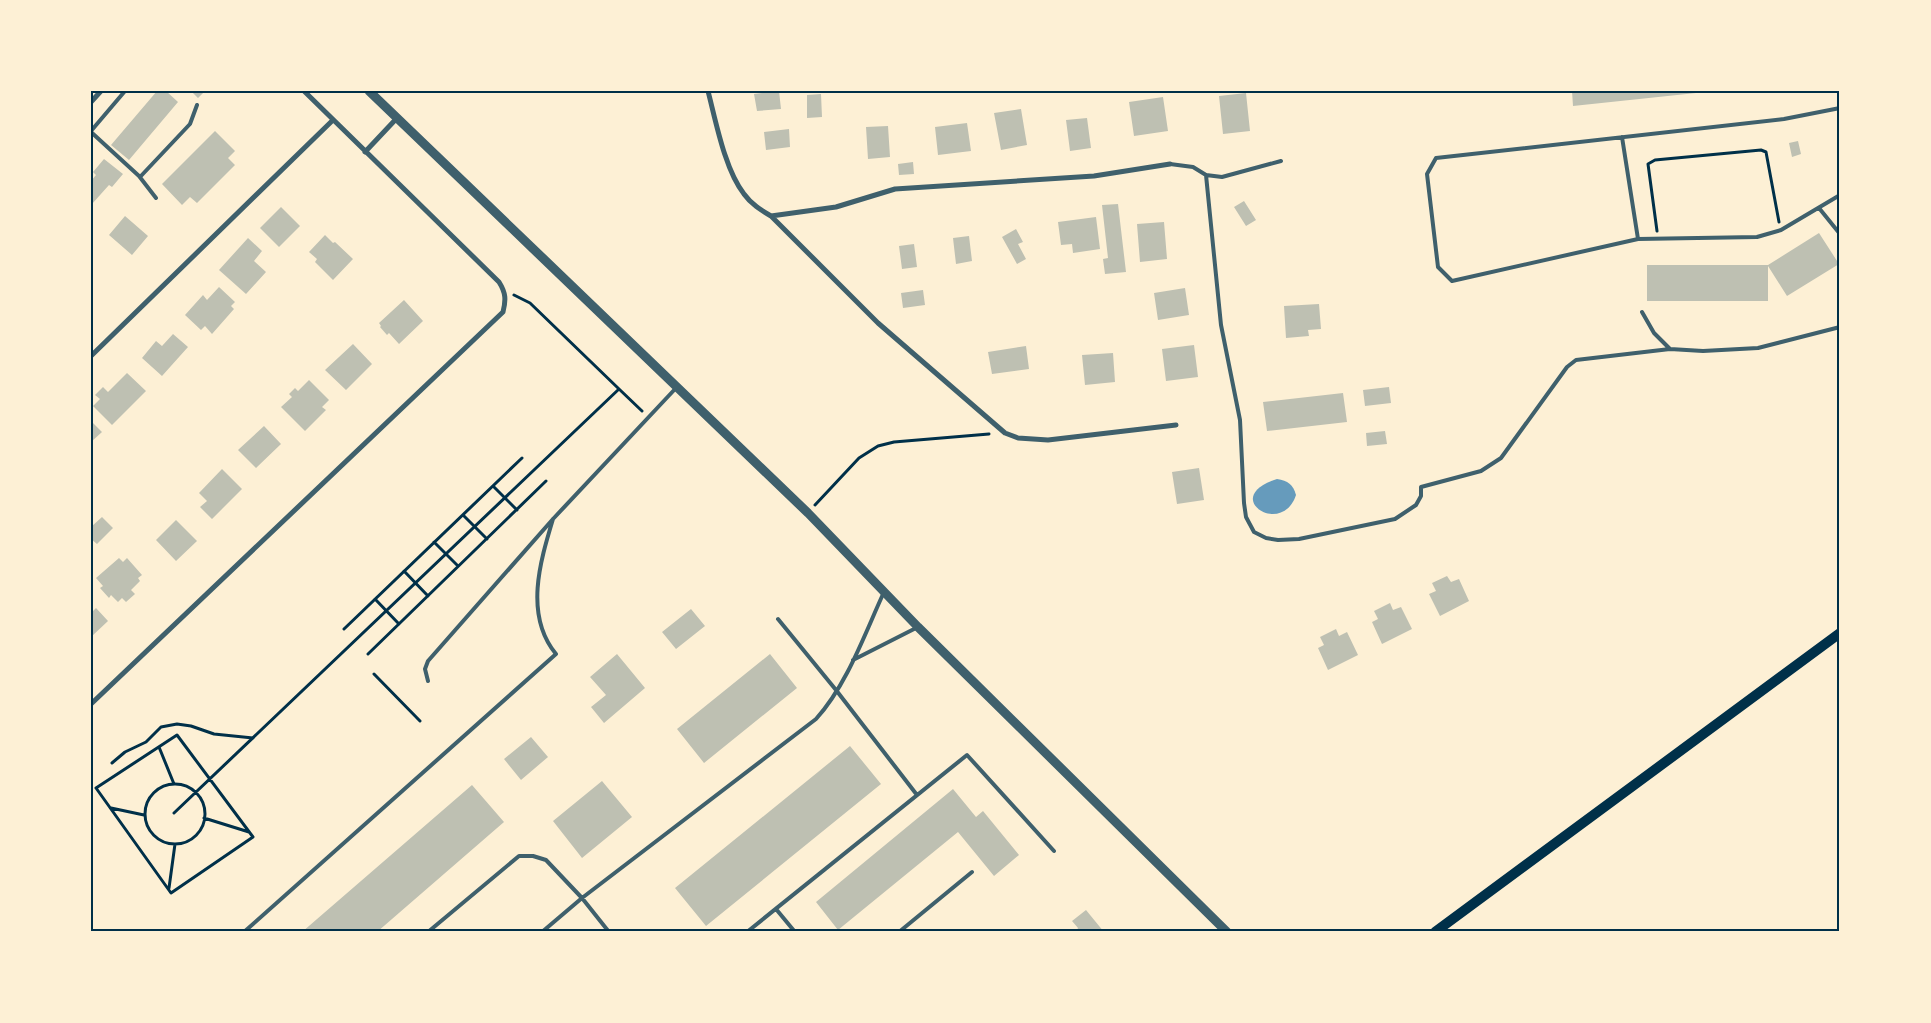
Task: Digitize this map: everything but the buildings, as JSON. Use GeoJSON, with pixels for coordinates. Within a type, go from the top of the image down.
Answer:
{"type":"FeatureCollection","features":[{"type":"Feature","properties":{"kind":"main road"},"geometry":{"type":"LineString","coordinates":[[1435,932],[1840,633]]}},
{"type":"Feature","properties":{"kind":"street"},"geometry":{"type":"LineString","coordinates":[[91,102],[101,91]]}},
{"type":"Feature","properties":{"kind":"street"},"geometry":{"type":"LineString","coordinates":[[91,704],[503,312],[506,302],[504,291],[499,282],[304,91]]}},
{"type":"Feature","properties":{"kind":"street"},"geometry":{"type":"LineString","coordinates":[[369,91],[808,514],[918,627],[1227,932]]}},
{"type":"Feature","properties":{"kind":"street"},"geometry":{"type":"LineString","coordinates":[[708,91],[722,142],[737,185],[753,205],[771,216],[878,323],[1005,433],[1018,438],[1048,440],[1176,425]]}},
{"type":"Feature","properties":{"kind":"street"},"geometry":{"type":"LineString","coordinates":[[365,152],[397,118]]}},
{"type":"Feature","properties":{"kind":"street"},"geometry":{"type":"LineString","coordinates":[[91,356],[333,120]]}},
{"type":"Feature","properties":{"kind":"street"},"geometry":{"type":"LineString","coordinates":[[771,216],[836,207],[895,189],[1094,176],[1170,164]]}},
{"type":"Feature","properties":{"kind":"lane"},"geometry":{"type":"LineString","coordinates":[[125,91],[91,132],[140,177],[156,198]]}},
{"type":"Feature","properties":{"kind":"lane"},"geometry":{"type":"LineString","coordinates":[[140,177],[190,124],[197,105]]}},
{"type":"Feature","properties":{"kind":"lane"},"geometry":{"type":"LineString","coordinates":[[1840,108],[1784,119],[1436,158],[1427,174],[1438,267],[1452,282],[1638,239],[1757,237],[1780,230],[1840,195]]}},
{"type":"Feature","properties":{"kind":"lane"},"geometry":{"type":"LineString","coordinates":[[1622,137],[1638,239]]}},
{"type":"Feature","properties":{"kind":"lane"},"geometry":{"type":"LineString","coordinates":[[1170,164],[1193,167],[1206,175],[1222,177],[1281,162]]}},
{"type":"Feature","properties":{"kind":"lane"},"geometry":{"type":"LineString","coordinates":[[1206,175],[1221,325],[1240,420],[1245,510],[1249,524],[1254,532],[1266,538],[1278,540],[1299,539],[1395,519],[1416,505],[1421,496],[1421,486],[1481,471],[1501,458],[1567,367],[1576,360],[1670,350],[1758,348],[1840,327]]}},
{"type":"Feature","properties":{"kind":"lane"},"geometry":{"type":"LineString","coordinates":[[1819,208],[1840,234]]}},
{"type":"Feature","properties":{"kind":"lane"},"geometry":{"type":"LineString","coordinates":[[1642,312],[1654,333],[1670,350]]}},
{"type":"Feature","properties":{"kind":"lane"},"geometry":{"type":"LineString","coordinates":[[428,681],[425,669],[428,661],[552,519],[677,386]]}},
{"type":"Feature","properties":{"kind":"lane"},"geometry":{"type":"LineString","coordinates":[[244,932],[556,654],[550,647],[537,613],[538,569],[552,519]]}},
{"type":"Feature","properties":{"kind":"lane"},"geometry":{"type":"LineString","coordinates":[[542,932],[582,898],[816,719],[825,709],[853,660],[884,592]]}},
{"type":"Feature","properties":{"kind":"lane"},"geometry":{"type":"LineString","coordinates":[[778,620],[836,690],[917,795]]}},
{"type":"Feature","properties":{"kind":"lane"},"geometry":{"type":"LineString","coordinates":[[853,660],[918,627]]}},
{"type":"Feature","properties":{"kind":"lane"},"geometry":{"type":"LineString","coordinates":[[747,932],[967,755],[1054,851]]}},
{"type":"Feature","properties":{"kind":"lane"},"geometry":{"type":"LineString","coordinates":[[428,932],[519,856],[532,856],[546,860],[582,898],[609,932]]}},
{"type":"Feature","properties":{"kind":"lane"},"geometry":{"type":"LineString","coordinates":[[898,932],[972,872]]}},
{"type":"Feature","properties":{"kind":"lane"},"geometry":{"type":"LineString","coordinates":[[776,909],[795,932]]}},
{"type":"Feature","properties":{"kind":"path"},"geometry":{"type":"LineString","coordinates":[[1658,240],[1648,164],[1654,160],[1761,150],[1766,152],[1780,230]]}},
{"type":"Feature","properties":{"kind":"path"},"geometry":{"type":"LineString","coordinates":[[504,291],[530,303],[647,417]]}},
{"type":"Feature","properties":{"kind":"path"},"geometry":{"type":"LineString","coordinates":[[174,813],[619,388]]}},
{"type":"Feature","properties":{"kind":"path"},"geometry":{"type":"LineString","coordinates":[[808,514],[859,458],[878,446],[894,442],[1005,433]]}},
{"type":"Feature","properties":{"kind":"path"},"geometry":{"type":"LineString","coordinates":[[344,629],[522,458]]}},
{"type":"Feature","properties":{"kind":"path"},"geometry":{"type":"LineString","coordinates":[[368,654],[546,482]]}},
{"type":"Feature","properties":{"kind":"path"},"geometry":{"type":"LineString","coordinates":[[492,486],[516,510]]}},
{"type":"Feature","properties":{"kind":"path"},"geometry":{"type":"LineString","coordinates":[[463,515],[487,539]]}},
{"type":"Feature","properties":{"kind":"path"},"geometry":{"type":"LineString","coordinates":[[434,542],[458,566]]}},
{"type":"Feature","properties":{"kind":"path"},"geometry":{"type":"LineString","coordinates":[[404,571],[428,596]]}},
{"type":"Feature","properties":{"kind":"path"},"geometry":{"type":"LineString","coordinates":[[375,599],[399,624]]}},
{"type":"Feature","properties":{"kind":"path"},"geometry":{"type":"LineString","coordinates":[[374,674],[420,721]]}},
{"type":"Feature","properties":{"kind":"path"},"geometry":{"type":"LineString","coordinates":[[112,763],[125,752],[146,742],[161,728],[177,724],[191,726],[214,734],[254,738]]}},
{"type":"Feature","properties":{"kind":"path"},"geometry":{"type":"LineString","coordinates":[[177,735],[210,779],[254,837],[171,893],[96,788],[177,735]]}},
{"type":"Feature","properties":{"kind":"path"},"geometry":{"type":"LineString","coordinates":[[159,746],[174,784]]}},
{"type":"Feature","properties":{"kind":"path"},"geometry":{"type":"LineString","coordinates":[[174,784],[186,786],[196,792],[202,802],[204,818],[203,825],[196,835],[187,842],[176,844],[164,842],[154,836],[147,826],[144,815],[147,803],[153,793],[162,786],[174,784]]}},
{"type":"Feature","properties":{"kind":"path"},"geometry":{"type":"LineString","coordinates":[[111,808],[144,815]]}},
{"type":"Feature","properties":{"kind":"path"},"geometry":{"type":"LineString","coordinates":[[204,818],[250,832]]}},
{"type":"Feature","properties":{"kind":"path"},"geometry":{"type":"LineString","coordinates":[[169,889],[176,844]]}},
{"type":"Feature","properties":{"kind":"water"},"geometry":{"type":"Polygon","coordinates":[[[1277,479],[1290,484],[1296,495],[1289,507],[1279,513],[1269,514],[1260,510],[1254,503],[1254,495],[1261,487],[1277,479]]]}}]}
